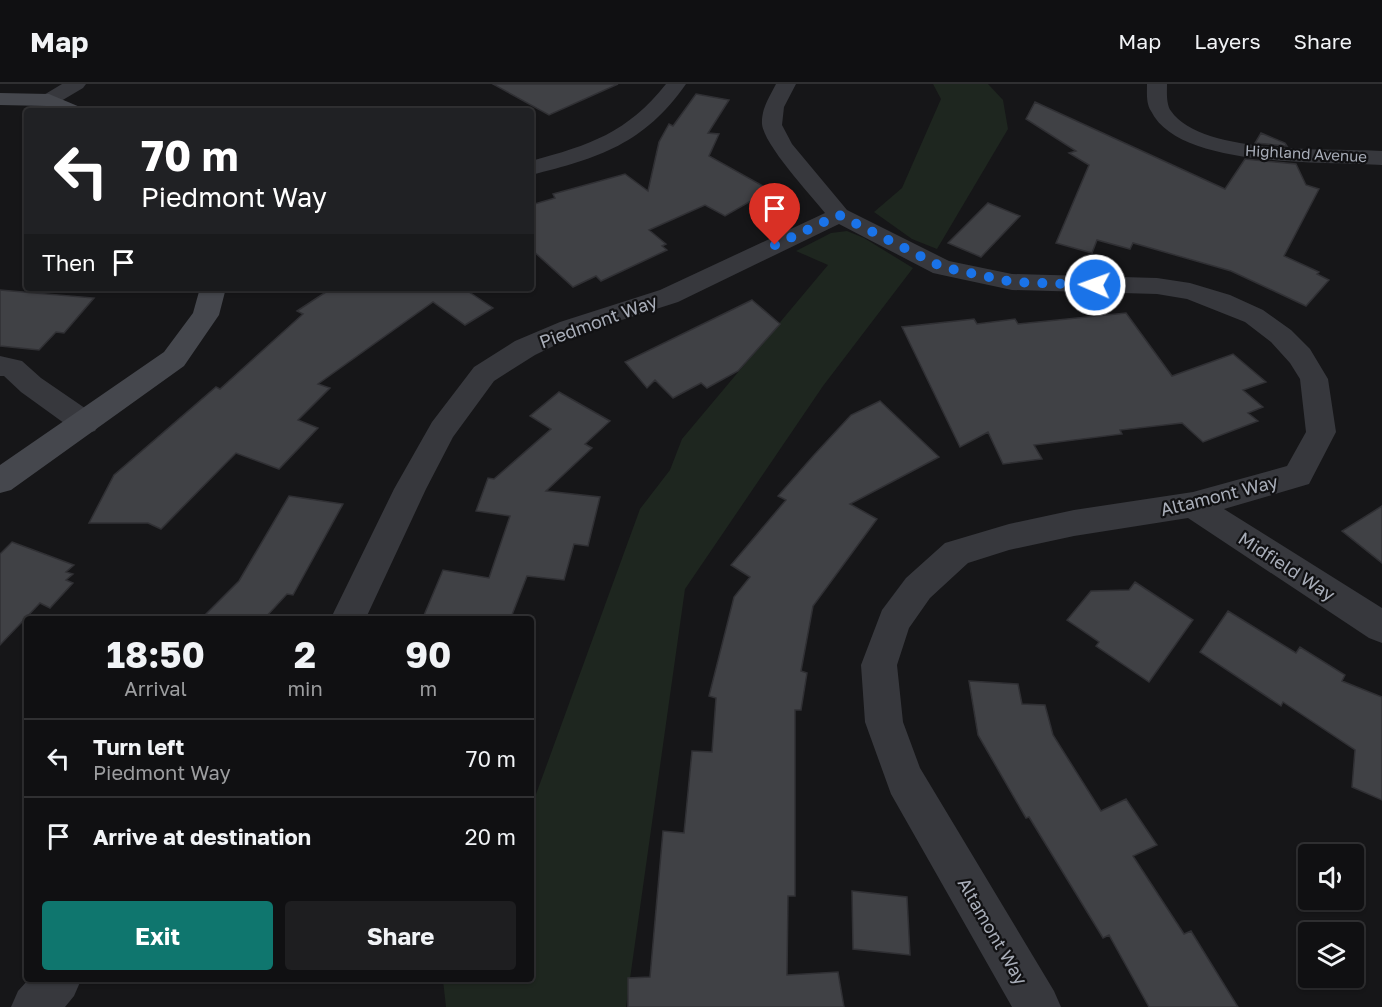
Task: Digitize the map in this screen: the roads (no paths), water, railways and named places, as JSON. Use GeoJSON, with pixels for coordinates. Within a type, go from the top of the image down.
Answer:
{"type":"FeatureCollection","features":[{"type":"Feature","properties":{"kind":"street"},"geometry":{"type":"LineString","coordinates":[[49,100],[76,84]]}},
{"type":"Feature","properties":{"kind":"street"},"geometry":{"type":"LineString","coordinates":[[534,167],[603,146],[639,125],[660,105],[676,84]]}},
{"type":"Feature","properties":{"kind":"street","name":"Altamont Way"},"geometry":{"type":"LineString","coordinates":[[786,84],[774,107],[772,125],[782,146],[839,215],[942,267],[1012,282],[1157,286],[1190,291],[1221,301],[1254,316],[1281,336],[1300,356],[1314,379],[1321,432],[1298,475],[1193,505],[1074,523],[1009,537],[957,553],[918,588],[894,621],[879,665],[884,722],[905,780],[1038,1007]]}},
{"type":"Feature","properties":{"kind":"street","name":"Highland Avenue"},"geometry":{"type":"LineString","coordinates":[[1157,84],[1157,103],[1164,116],[1181,131],[1202,141],[1239,150],[1382,158]]}},
{"type":"Feature","properties":{"kind":"street"},"geometry":{"type":"LineString","coordinates":[[0,99],[49,100],[66,108]]}},
{"type":"Feature","properties":{"kind":"street","name":"Piedmont Way"},"geometry":{"type":"LineString","coordinates":[[349,616],[410,489],[442,430],[484,374],[534,344],[569,328],[669,296],[839,215]]}},
{"type":"Feature","properties":{"kind":"street"},"geometry":{"type":"LineString","coordinates":[[0,482],[174,359],[206,315],[212,291]]}},
{"type":"Feature","properties":{"kind":"street"},"geometry":{"type":"LineString","coordinates":[[0,366],[12,368],[85,423]]}},
{"type":"Feature","properties":{"kind":"street","name":"Midfield Way"},"geometry":{"type":"LineString","coordinates":[[1193,505],[1382,627]]}},
{"type":"Feature","properties":{"kind":"street"},"geometry":{"type":"LineString","coordinates":[[34,1007],[56,982]]}}]}
